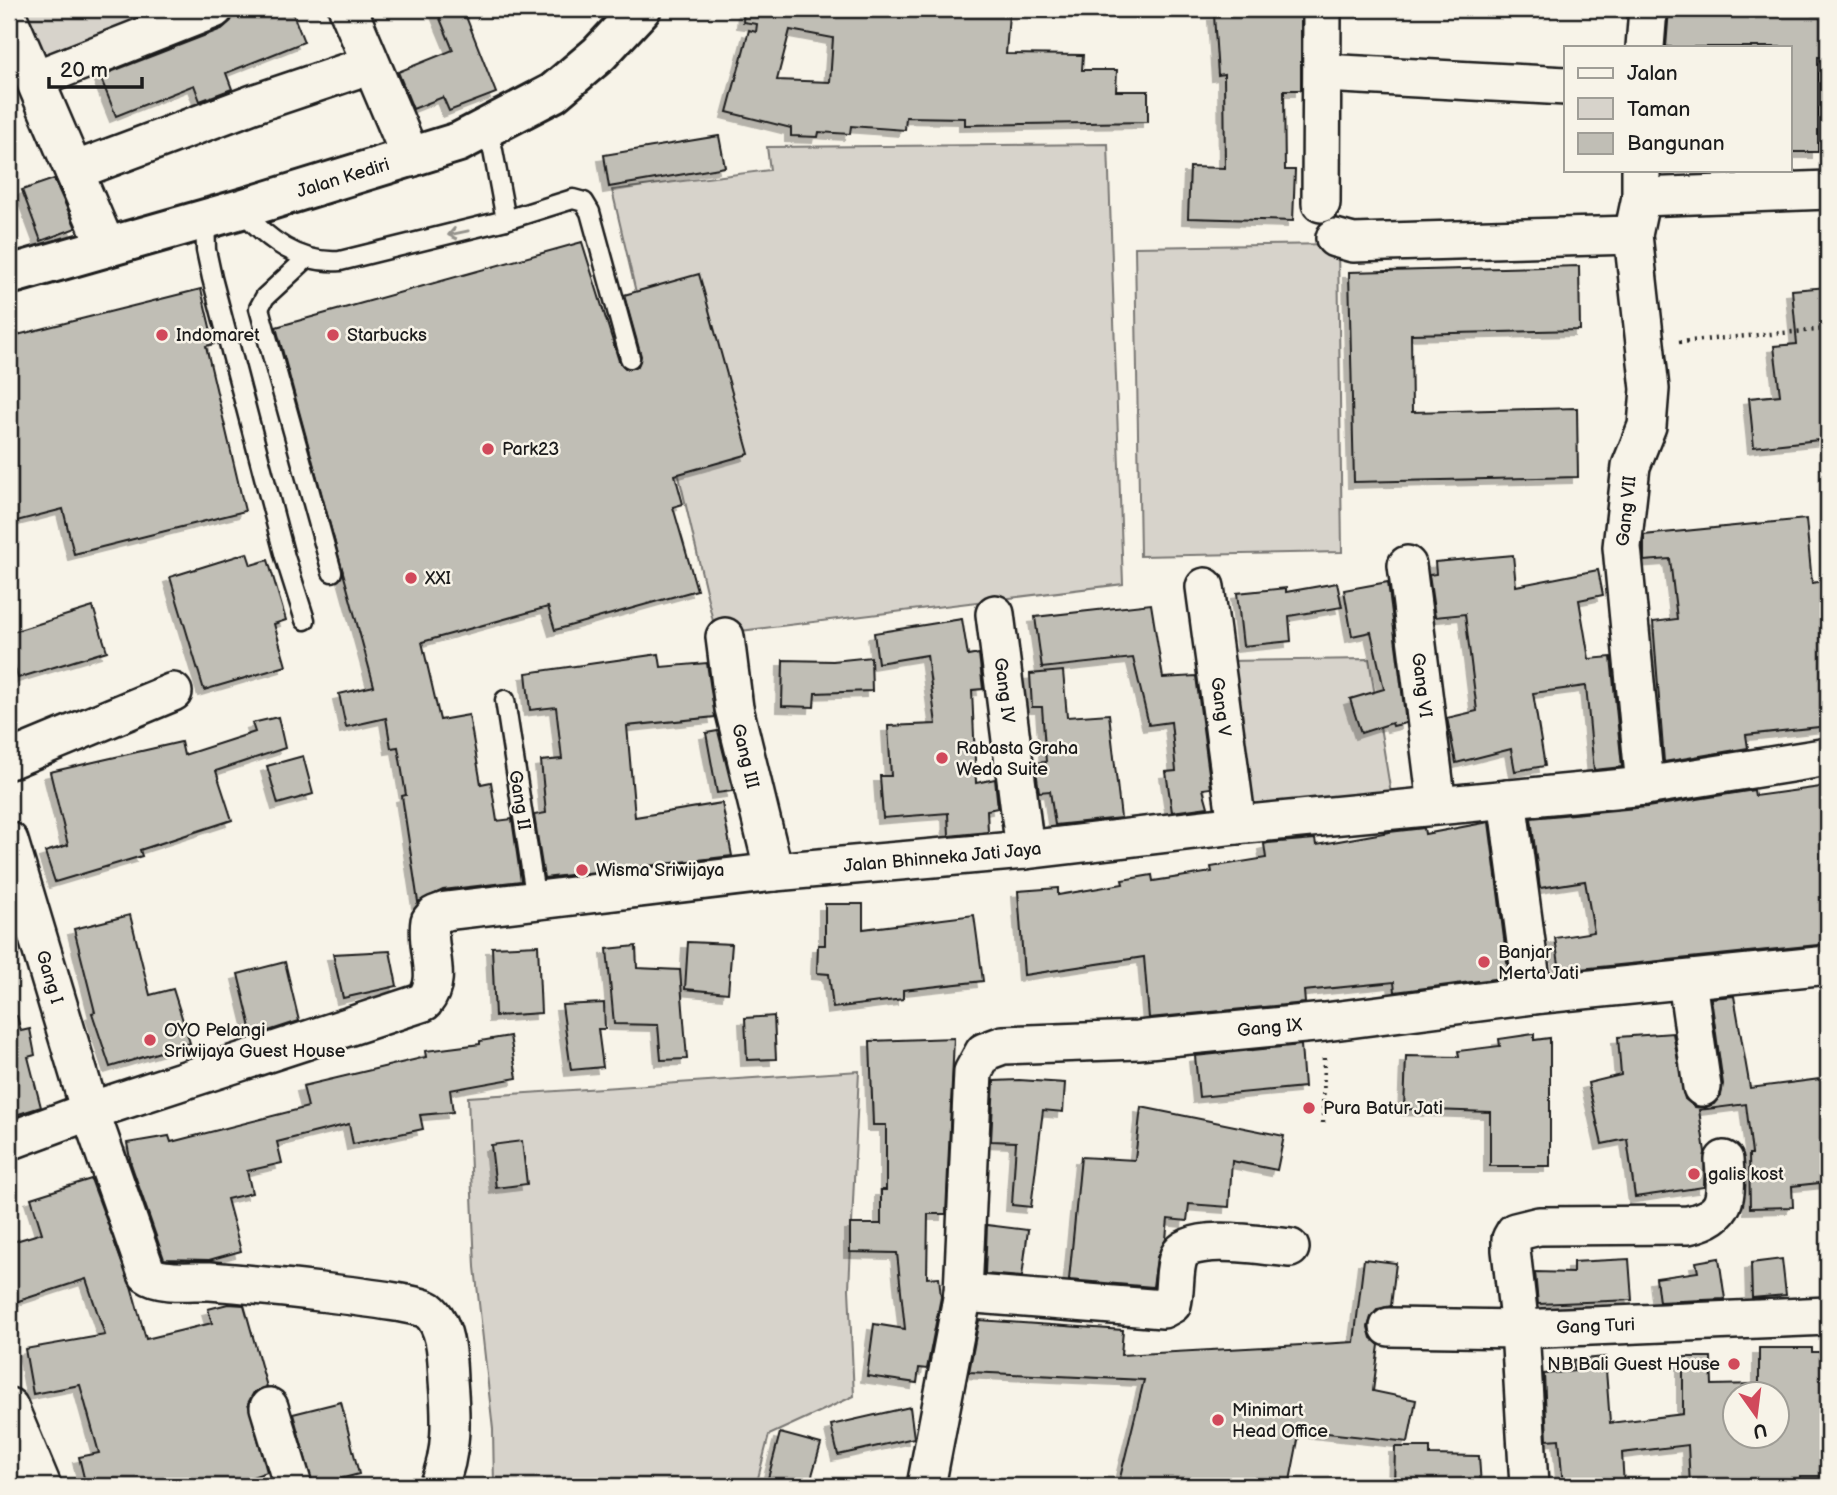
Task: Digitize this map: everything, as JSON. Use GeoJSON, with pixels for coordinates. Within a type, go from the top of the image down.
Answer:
{"type":"FeatureCollection","features":[{"type":"Feature","properties":{"kind":"main road","name":"Jalan Kediri"},"geometry":{"type":"LineString","coordinates":[[9,275],[411,158],[489,129],[553,93],[599,54],[641,9]]}},
{"type":"Feature","properties":{"kind":"street"},"geometry":{"type":"LineString","coordinates":[[36,79],[214,9]]}},
{"type":"Feature","properties":{"kind":"street"},"geometry":{"type":"LineString","coordinates":[[348,9],[369,65],[411,158]]}},
{"type":"Feature","properties":{"kind":"street"},"geometry":{"type":"LineString","coordinates":[[1321,203],[1322,9]]}},
{"type":"Feature","properties":{"kind":"street"},"geometry":{"type":"LineString","coordinates":[[1645,46],[1648,9]]}},
{"type":"Feature","properties":{"kind":"street"},"geometry":{"type":"LineString","coordinates":[[11,32],[36,79],[106,246]]}},
{"type":"Feature","properties":{"kind":"street"},"geometry":{"type":"LineString","coordinates":[[74,171],[253,104],[369,65]]}},
{"type":"Feature","properties":{"kind":"street"},"geometry":{"type":"LineString","coordinates":[[1323,73],[1564,86]]}},
{"type":"Feature","properties":{"kind":"street"},"geometry":{"type":"LineString","coordinates":[[1641,183],[1828,190]]}},
{"type":"Feature","properties":{"kind":"street","name":"Gang VII"},"geometry":{"type":"LineString","coordinates":[[1641,183],[1633,235],[1650,389],[1647,426],[1631,466],[1622,547],[1645,786]]}},
{"type":"Feature","properties":{"kind":"street"},"geometry":{"type":"LineString","coordinates":[[1335,237],[1353,243],[1633,235]]}},
{"type":"Feature","properties":{"kind":"street","name":"Gang VI"},"geometry":{"type":"LineString","coordinates":[[1407,565],[1437,805]]}},
{"type":"Feature","properties":{"kind":"street","name":"Gang V"},"geometry":{"type":"LineString","coordinates":[[1205,587],[1237,825]]}},
{"type":"Feature","properties":{"kind":"street","name":"Gang IV"},"geometry":{"type":"LineString","coordinates":[[995,614],[1025,850]]}},
{"type":"Feature","properties":{"kind":"street","name":"Gang III"},"geometry":{"type":"LineString","coordinates":[[724,638],[734,708],[774,872]]}},
{"type":"Feature","properties":{"kind":"street"},"geometry":{"type":"LineString","coordinates":[[9,760],[173,692]]}},
{"type":"Feature","properties":{"kind":"street","name":"Jalan Bhinneka Jati Jaya"},"geometry":{"type":"LineString","coordinates":[[89,1111],[424,1002],[432,992],[434,980],[429,921],[435,915],[446,911],[774,872],[1025,850],[1237,825],[1645,786],[1828,757]]}},
{"type":"Feature","properties":{"kind":"street"},"geometry":{"type":"LineString","coordinates":[[1507,799],[1533,995]]}},
{"type":"Feature","properties":{"kind":"street","name":"Gang I"},"geometry":{"type":"LineString","coordinates":[[9,841],[89,1111],[144,1264],[153,1278],[231,1282],[418,1305],[435,1318],[444,1344],[450,1416],[449,1444],[438,1486]]}},
{"type":"Feature","properties":{"kind":"street","name":"Gang IX"},"geometry":{"type":"LineString","coordinates":[[963,1293],[973,1072],[984,1052],[1003,1045],[1138,1040],[1325,1022],[1533,995],[1828,965]]}},
{"type":"Feature","properties":{"kind":"street"},"geometry":{"type":"LineString","coordinates":[[1687,981],[1702,1087]]}},
{"type":"Feature","properties":{"kind":"street"},"geometry":{"type":"LineString","coordinates":[[9,1141],[89,1111]]}},
{"type":"Feature","properties":{"kind":"street"},"geometry":{"type":"LineString","coordinates":[[1529,1486],[1520,1329],[1511,1239],[1516,1232],[1539,1226],[1688,1225],[1709,1220],[1720,1210],[1726,1193],[1724,1160]]}},
{"type":"Feature","properties":{"kind":"street"},"geometry":{"type":"LineString","coordinates":[[926,1486],[963,1293],[1163,1309],[1172,1304],[1179,1256],[1189,1246],[1210,1242],[1290,1248]]}},
{"type":"Feature","properties":{"kind":"street","name":"Gang Turi"},"geometry":{"type":"LineString","coordinates":[[1389,1326],[1520,1329],[1828,1316]]}},
{"type":"Feature","properties":{"kind":"street"},"geometry":{"type":"LineString","coordinates":[[9,1407],[42,1486]]}},
{"type":"Feature","properties":{"kind":"street"},"geometry":{"type":"LineString","coordinates":[[269,1407],[293,1486]]}},
{"type":"Feature","properties":{"kind":"lane"},"geometry":{"type":"LineString","coordinates":[[489,129],[506,220]]}},
{"type":"Feature","properties":{"kind":"lane"},"geometry":{"type":"LineString","coordinates":[[305,621],[285,557],[206,250],[223,214],[307,258],[321,262],[340,261],[506,220],[573,199],[584,202],[590,212],[630,358]]}},
{"type":"Feature","properties":{"kind":"lane"},"geometry":{"type":"LineString","coordinates":[[307,258],[265,297],[259,308],[332,572]]}},
{"type":"Feature","properties":{"kind":"lane","name":"Gang II"},"geometry":{"type":"LineString","coordinates":[[505,700],[536,901]]}},
{"type":"Feature","properties":{"kind":"path"},"geometry":{"type":"LineString","coordinates":[[1647,345],[1828,329]]}},
{"type":"Feature","properties":{"kind":"path"},"geometry":{"type":"LineString","coordinates":[[1323,1123],[1325,1022]]}},
{"type":"Feature","properties":{"kind":"green space"},"geometry":{"type":"Polygon","coordinates":[[[21,9],[193,9],[44,67],[21,9]]]}},
{"type":"Feature","properties":{"kind":"green space"},"geometry":{"type":"Polygon","coordinates":[[[1108,144],[1123,584],[716,634],[612,190],[770,170],[767,147],[1108,144]]]}},
{"type":"Feature","properties":{"kind":"green space"},"geometry":{"type":"Polygon","coordinates":[[[1338,244],[1342,552],[1140,556],[1135,247],[1338,244]]]}},
{"type":"Feature","properties":{"kind":"green space"},"geometry":{"type":"Polygon","coordinates":[[[1369,659],[1392,800],[1244,816],[1226,661],[1369,659]]]}},
{"type":"Feature","properties":{"kind":"green space"},"geometry":{"type":"Polygon","coordinates":[[[859,1071],[849,1289],[854,1396],[769,1435],[756,1486],[494,1486],[493,1429],[475,1267],[468,1097],[859,1071]]]}},
{"type":"Feature","properties":{"kind":"building"},"geometry":{"type":"Polygon","coordinates":[[[291,9],[304,42],[226,73],[232,89],[200,101],[194,85],[116,116],[100,76],[222,29],[231,21],[235,11],[291,9]]]}},
{"type":"Feature","properties":{"kind":"building"},"geometry":{"type":"Polygon","coordinates":[[[436,9],[463,9],[496,93],[449,111],[443,97],[413,109],[398,72],[453,50],[436,9]]]}},
{"type":"Feature","properties":{"kind":"building"},"geometry":{"type":"Polygon","coordinates":[[[744,9],[957,9],[1009,14],[1006,54],[1083,55],[1082,70],[1117,70],[1116,91],[1148,91],[1148,122],[965,125],[965,118],[906,117],[905,130],[851,126],[850,134],[819,132],[818,137],[791,136],[791,128],[727,112],[749,30],[756,32],[757,24],[743,22],[744,9]],[[790,30],[777,80],[830,82],[833,38],[790,30]]]}},
{"type":"Feature","properties":{"kind":"building"},"geometry":{"type":"Polygon","coordinates":[[[1282,9],[1301,9],[1301,90],[1284,90],[1285,170],[1295,170],[1293,221],[1188,218],[1190,167],[1225,168],[1224,74],[1218,75],[1214,15],[1282,12],[1282,9]]]}},
{"type":"Feature","properties":{"kind":"building"},"geometry":{"type":"Polygon","coordinates":[[[1669,9],[1812,9],[1812,15],[1828,15],[1828,57],[1818,57],[1818,152],[1792,152],[1792,46],[1666,46],[1669,9]]]}},
{"type":"Feature","properties":{"kind":"building"},"geometry":{"type":"Polygon","coordinates":[[[719,136],[725,167],[609,187],[604,155],[719,136]]]}},
{"type":"Feature","properties":{"kind":"building"},"geometry":{"type":"Polygon","coordinates":[[[54,179],[76,228],[41,241],[22,190],[54,179]]]}},
{"type":"Feature","properties":{"kind":"building","name":"Park23"},"geometry":{"type":"Polygon","coordinates":[[[582,242],[619,361],[626,369],[638,366],[641,356],[624,295],[699,274],[749,454],[675,475],[683,504],[673,507],[697,590],[555,630],[548,607],[422,642],[440,720],[469,715],[481,784],[491,782],[497,821],[512,819],[521,881],[443,890],[418,902],[402,796],[406,795],[398,747],[391,748],[386,718],[346,727],[339,694],[374,686],[276,327],[582,242]]]}},
{"type":"Feature","properties":{"kind":"building"},"geometry":{"type":"Polygon","coordinates":[[[1579,266],[1580,330],[1411,334],[1412,412],[1577,408],[1578,477],[1354,482],[1349,272],[1579,266]]]}},
{"type":"Feature","properties":{"kind":"building"},"geometry":{"type":"Polygon","coordinates":[[[1828,287],[1828,439],[1754,447],[1749,398],[1780,395],[1774,346],[1797,344],[1792,290],[1828,287]]]}},
{"type":"Feature","properties":{"kind":"building"},"geometry":{"type":"Polygon","coordinates":[[[201,289],[214,344],[206,346],[245,511],[74,554],[63,509],[9,523],[9,337],[201,289]]]}},
{"type":"Feature","properties":{"kind":"building"},"geometry":{"type":"Polygon","coordinates":[[[1806,519],[1812,583],[1828,580],[1828,726],[1746,735],[1748,748],[1664,762],[1653,622],[1677,619],[1670,559],[1644,561],[1644,535],[1806,519]]]}},
{"type":"Feature","properties":{"kind":"building"},"geometry":{"type":"Polygon","coordinates":[[[247,553],[251,565],[268,560],[286,620],[274,624],[286,666],[204,690],[170,577],[247,553]]]}},
{"type":"Feature","properties":{"kind":"building"},"geometry":{"type":"Polygon","coordinates":[[[1513,555],[1516,586],[1598,570],[1603,595],[1579,600],[1589,659],[1611,657],[1622,767],[1594,770],[1586,686],[1533,693],[1545,766],[1515,771],[1511,749],[1456,763],[1447,718],[1477,711],[1465,614],[1435,617],[1429,575],[1436,574],[1435,562],[1513,555]]]}},
{"type":"Feature","properties":{"kind":"building"},"geometry":{"type":"Polygon","coordinates":[[[1388,582],[1406,723],[1393,726],[1392,723],[1361,733],[1350,699],[1384,689],[1371,632],[1352,636],[1344,590],[1388,582]]]}},
{"type":"Feature","properties":{"kind":"building"},"geometry":{"type":"Polygon","coordinates":[[[1337,583],[1342,607],[1289,616],[1291,641],[1243,646],[1237,593],[1286,588],[1286,592],[1337,583]]]}},
{"type":"Feature","properties":{"kind":"building"},"geometry":{"type":"Polygon","coordinates":[[[1151,604],[1163,678],[1196,676],[1211,788],[1203,789],[1208,807],[1172,812],[1166,772],[1176,771],[1171,722],[1149,725],[1133,658],[1042,668],[1035,617],[1151,604]]]}},
{"type":"Feature","properties":{"kind":"building"},"geometry":{"type":"Polygon","coordinates":[[[93,607],[107,651],[18,678],[9,647],[9,633],[93,607]]]}},
{"type":"Feature","properties":{"kind":"building"},"geometry":{"type":"Polygon","coordinates":[[[962,619],[968,656],[979,654],[983,689],[972,690],[976,783],[995,779],[998,808],[987,810],[988,832],[949,836],[948,813],[883,818],[880,776],[891,776],[888,726],[936,724],[927,655],[878,663],[874,633],[962,619]]]}},
{"type":"Feature","properties":{"kind":"building"},"geometry":{"type":"Polygon","coordinates":[[[659,654],[661,667],[707,663],[715,717],[627,726],[635,817],[722,803],[732,856],[544,878],[534,815],[546,813],[541,761],[562,759],[556,707],[530,710],[526,673],[659,654]]]}},
{"type":"Feature","properties":{"kind":"building"},"geometry":{"type":"Polygon","coordinates":[[[871,657],[872,691],[815,693],[814,707],[782,706],[783,660],[833,661],[871,657]]]}},
{"type":"Feature","properties":{"kind":"building"},"geometry":{"type":"Polygon","coordinates":[[[1063,671],[1067,717],[1109,714],[1121,818],[1055,825],[1050,791],[1039,792],[1035,763],[1046,762],[1042,707],[1032,707],[1030,674],[1063,671]]]}},
{"type":"Feature","properties":{"kind":"building"},"geometry":{"type":"Polygon","coordinates":[[[278,717],[285,748],[216,771],[232,820],[140,850],[142,856],[55,882],[45,852],[68,845],[50,772],[181,742],[184,755],[255,732],[252,723],[278,717]]]}},
{"type":"Feature","properties":{"kind":"building"},"geometry":{"type":"Polygon","coordinates":[[[718,731],[733,791],[717,793],[706,733],[718,731]]]}},
{"type":"Feature","properties":{"kind":"building"},"geometry":{"type":"Polygon","coordinates":[[[303,756],[313,794],[278,804],[267,766],[303,756]]]}},
{"type":"Feature","properties":{"kind":"building"},"geometry":{"type":"Polygon","coordinates":[[[1828,786],[1828,944],[1560,971],[1555,938],[1594,932],[1585,881],[1540,888],[1531,818],[1647,807],[1754,790],[1755,796],[1828,786]]]}},
{"type":"Feature","properties":{"kind":"building"},"geometry":{"type":"Polygon","coordinates":[[[1489,822],[1509,977],[1395,992],[1394,982],[1304,991],[1305,1003],[1149,1018],[1144,957],[1024,975],[1018,891],[1058,888],[1058,895],[1123,884],[1122,880],[1152,875],[1153,881],[1212,872],[1211,867],[1266,858],[1264,844],[1268,843],[1315,839],[1316,845],[1424,828],[1425,834],[1489,822]]]}},
{"type":"Feature","properties":{"kind":"building"},"geometry":{"type":"Polygon","coordinates":[[[825,904],[863,904],[863,929],[974,915],[983,981],[903,990],[903,999],[833,1008],[829,974],[817,973],[818,945],[825,945],[825,904]]]}},
{"type":"Feature","properties":{"kind":"building"},"geometry":{"type":"Polygon","coordinates":[[[130,915],[150,995],[173,989],[190,1043],[110,1067],[92,1013],[95,1012],[74,929],[130,915]]]}},
{"type":"Feature","properties":{"kind":"building"},"geometry":{"type":"Polygon","coordinates":[[[688,942],[732,944],[728,993],[685,989],[688,942]]]}},
{"type":"Feature","properties":{"kind":"building"},"geometry":{"type":"Polygon","coordinates":[[[538,945],[541,1013],[495,1016],[492,947],[538,945]]]}},
{"type":"Feature","properties":{"kind":"building"},"geometry":{"type":"Polygon","coordinates":[[[636,946],[637,968],[680,970],[687,1059],[661,1060],[658,1025],[614,1024],[607,949],[636,946]]]}},
{"type":"Feature","properties":{"kind":"building"},"geometry":{"type":"Polygon","coordinates":[[[390,951],[397,986],[343,998],[333,954],[390,951]]]}},
{"type":"Feature","properties":{"kind":"building"},"geometry":{"type":"Polygon","coordinates":[[[285,962],[299,1021],[253,1036],[238,974],[285,962]]]}},
{"type":"Feature","properties":{"kind":"building"},"geometry":{"type":"Polygon","coordinates":[[[1734,996],[1750,1088],[1828,1078],[1828,1182],[1792,1186],[1793,1207],[1750,1208],[1749,1154],[1752,1154],[1746,1104],[1699,1110],[1705,1152],[1704,1187],[1635,1197],[1627,1139],[1602,1144],[1588,1083],[1621,1075],[1618,1037],[1673,1033],[1685,1099],[1695,1107],[1704,1108],[1714,1104],[1721,1095],[1723,1084],[1711,998],[1734,996]]]}},
{"type":"Feature","properties":{"kind":"building"},"geometry":{"type":"Polygon","coordinates":[[[604,1003],[605,1029],[598,1029],[603,1067],[571,1070],[562,1005],[604,1003]]]}},
{"type":"Feature","properties":{"kind":"building"},"geometry":{"type":"Polygon","coordinates":[[[17,1016],[21,1031],[30,1029],[35,1055],[28,1057],[41,1107],[9,1117],[9,1017],[17,1016]]]}},
{"type":"Feature","properties":{"kind":"building"},"geometry":{"type":"Polygon","coordinates":[[[774,1016],[776,1059],[747,1060],[745,1018],[774,1016]]]}},
{"type":"Feature","properties":{"kind":"building"},"geometry":{"type":"Polygon","coordinates":[[[1534,1034],[1534,1040],[1550,1038],[1550,1166],[1490,1166],[1490,1112],[1404,1109],[1406,1056],[1459,1057],[1458,1051],[1500,1046],[1499,1039],[1534,1034]]]}},
{"type":"Feature","properties":{"kind":"building"},"geometry":{"type":"Polygon","coordinates":[[[510,1036],[517,1078],[450,1090],[453,1112],[420,1115],[423,1129],[353,1144],[349,1124],[277,1142],[282,1163],[247,1171],[252,1193],[227,1199],[241,1251],[209,1260],[164,1259],[131,1164],[127,1143],[169,1136],[171,1142],[308,1107],[303,1086],[426,1057],[425,1051],[480,1044],[480,1041],[510,1036]]]}},
{"type":"Feature","properties":{"kind":"building"},"geometry":{"type":"Polygon","coordinates":[[[954,1038],[946,1214],[928,1214],[927,1278],[939,1277],[941,1297],[927,1369],[919,1368],[917,1383],[867,1376],[874,1324],[905,1329],[897,1253],[850,1252],[850,1224],[881,1224],[881,1190],[886,1190],[886,1125],[873,1125],[870,1041],[954,1038]]]}},
{"type":"Feature","properties":{"kind":"building"},"geometry":{"type":"Polygon","coordinates":[[[1301,1045],[1304,1087],[1199,1097],[1195,1056],[1301,1045]]]}},
{"type":"Feature","properties":{"kind":"building"},"geometry":{"type":"Polygon","coordinates":[[[994,1081],[1065,1083],[1063,1112],[1043,1110],[1031,1207],[1012,1205],[1016,1142],[991,1141],[994,1081]]]}},
{"type":"Feature","properties":{"kind":"building"},"geometry":{"type":"Polygon","coordinates":[[[1141,1107],[1284,1136],[1277,1170],[1232,1161],[1229,1207],[1189,1204],[1187,1221],[1168,1219],[1166,1239],[1157,1257],[1153,1287],[1069,1280],[1081,1157],[1135,1160],[1141,1107]]]}},
{"type":"Feature","properties":{"kind":"building"},"geometry":{"type":"Polygon","coordinates":[[[522,1141],[527,1184],[496,1188],[491,1145],[522,1141]]]}},
{"type":"Feature","properties":{"kind":"building"},"geometry":{"type":"Polygon","coordinates":[[[91,1179],[131,1286],[146,1339],[212,1323],[208,1309],[228,1304],[244,1305],[267,1387],[254,1392],[248,1403],[267,1472],[225,1486],[86,1486],[79,1457],[99,1453],[80,1385],[33,1394],[25,1349],[105,1335],[86,1279],[9,1304],[9,1243],[42,1233],[31,1198],[91,1179]]]}},
{"type":"Feature","properties":{"kind":"building"},"geometry":{"type":"Polygon","coordinates":[[[987,1225],[1028,1230],[1022,1277],[985,1274],[987,1225]]]}},
{"type":"Feature","properties":{"kind":"building"},"geometry":{"type":"Polygon","coordinates":[[[1719,1258],[1725,1299],[1659,1302],[1656,1278],[1698,1272],[1696,1262],[1719,1258]]]}},
{"type":"Feature","properties":{"kind":"building"},"geometry":{"type":"Polygon","coordinates":[[[1364,1259],[1396,1263],[1391,1306],[1378,1309],[1371,1317],[1368,1327],[1371,1338],[1379,1345],[1373,1391],[1416,1400],[1408,1442],[1300,1430],[1289,1486],[1118,1486],[1144,1380],[969,1372],[979,1320],[1123,1330],[1121,1355],[1354,1342],[1364,1259]]]}},
{"type":"Feature","properties":{"kind":"building"},"geometry":{"type":"Polygon","coordinates":[[[1629,1259],[1632,1300],[1538,1304],[1535,1272],[1573,1273],[1573,1262],[1629,1259]]]}},
{"type":"Feature","properties":{"kind":"building"},"geometry":{"type":"Polygon","coordinates":[[[1782,1259],[1786,1295],[1752,1298],[1751,1263],[1782,1259]]]}},
{"type":"Feature","properties":{"kind":"building"},"geometry":{"type":"Polygon","coordinates":[[[1759,1348],[1812,1348],[1812,1352],[1828,1352],[1828,1476],[1800,1476],[1800,1486],[1690,1486],[1688,1445],[1622,1453],[1624,1486],[1563,1486],[1559,1439],[1547,1440],[1544,1374],[1574,1371],[1573,1360],[1605,1357],[1610,1423],[1683,1414],[1683,1357],[1711,1357],[1712,1385],[1722,1385],[1722,1450],[1792,1450],[1792,1380],[1759,1380],[1759,1348]]]}},
{"type":"Feature","properties":{"kind":"building"},"geometry":{"type":"Polygon","coordinates":[[[341,1402],[359,1474],[313,1486],[293,1414],[341,1402]]]}},
{"type":"Feature","properties":{"kind":"building"},"geometry":{"type":"Polygon","coordinates":[[[910,1407],[914,1438],[838,1455],[831,1425],[910,1407]]]}},
{"type":"Feature","properties":{"kind":"building"},"geometry":{"type":"Polygon","coordinates":[[[780,1433],[821,1444],[809,1486],[766,1486],[780,1433]]]}},
{"type":"Feature","properties":{"kind":"building"},"geometry":{"type":"Polygon","coordinates":[[[1395,1447],[1430,1447],[1430,1455],[1479,1456],[1481,1486],[1394,1486],[1395,1447]]]}},
{"type":"Feature","properties":{"kind":"place","name":"Indomaret"},"geometry":{"type":"Point","coordinates":[162,335]}},
{"type":"Feature","properties":{"kind":"place","name":"Starbucks"},"geometry":{"type":"Point","coordinates":[333,335]}},
{"type":"Feature","properties":{"kind":"place","name":"Park23"},"geometry":{"type":"Point","coordinates":[488,449]}},
{"type":"Feature","properties":{"kind":"place","name":"XXI"},"geometry":{"type":"Point","coordinates":[411,578]}},
{"type":"Feature","properties":{"kind":"place","name":"Rabasta Graha Weda Suite"},"geometry":{"type":"Point","coordinates":[942,758]}},
{"type":"Feature","properties":{"kind":"place","name":"Wisma Sriwijaya"},"geometry":{"type":"Point","coordinates":[582,870]}},
{"type":"Feature","properties":{"kind":"place","name":"Banjar Merta Jati"},"geometry":{"type":"Point","coordinates":[1484,962]}},
{"type":"Feature","properties":{"kind":"place","name":"OYO Pelangi Sriwijaya Guest House"},"geometry":{"type":"Point","coordinates":[150,1040]}},
{"type":"Feature","properties":{"kind":"place","name":"Pura Batur Jati"},"geometry":{"type":"Point","coordinates":[1309,1108]}},
{"type":"Feature","properties":{"kind":"place","name":"galis kost"},"geometry":{"type":"Point","coordinates":[1694,1174]}},
{"type":"Feature","properties":{"kind":"place","name":"NB Bali Guest House"},"geometry":{"type":"Point","coordinates":[1734,1364]}},
{"type":"Feature","properties":{"kind":"place","name":"Minimart Head Office"},"geometry":{"type":"Point","coordinates":[1218,1420]}}]}
